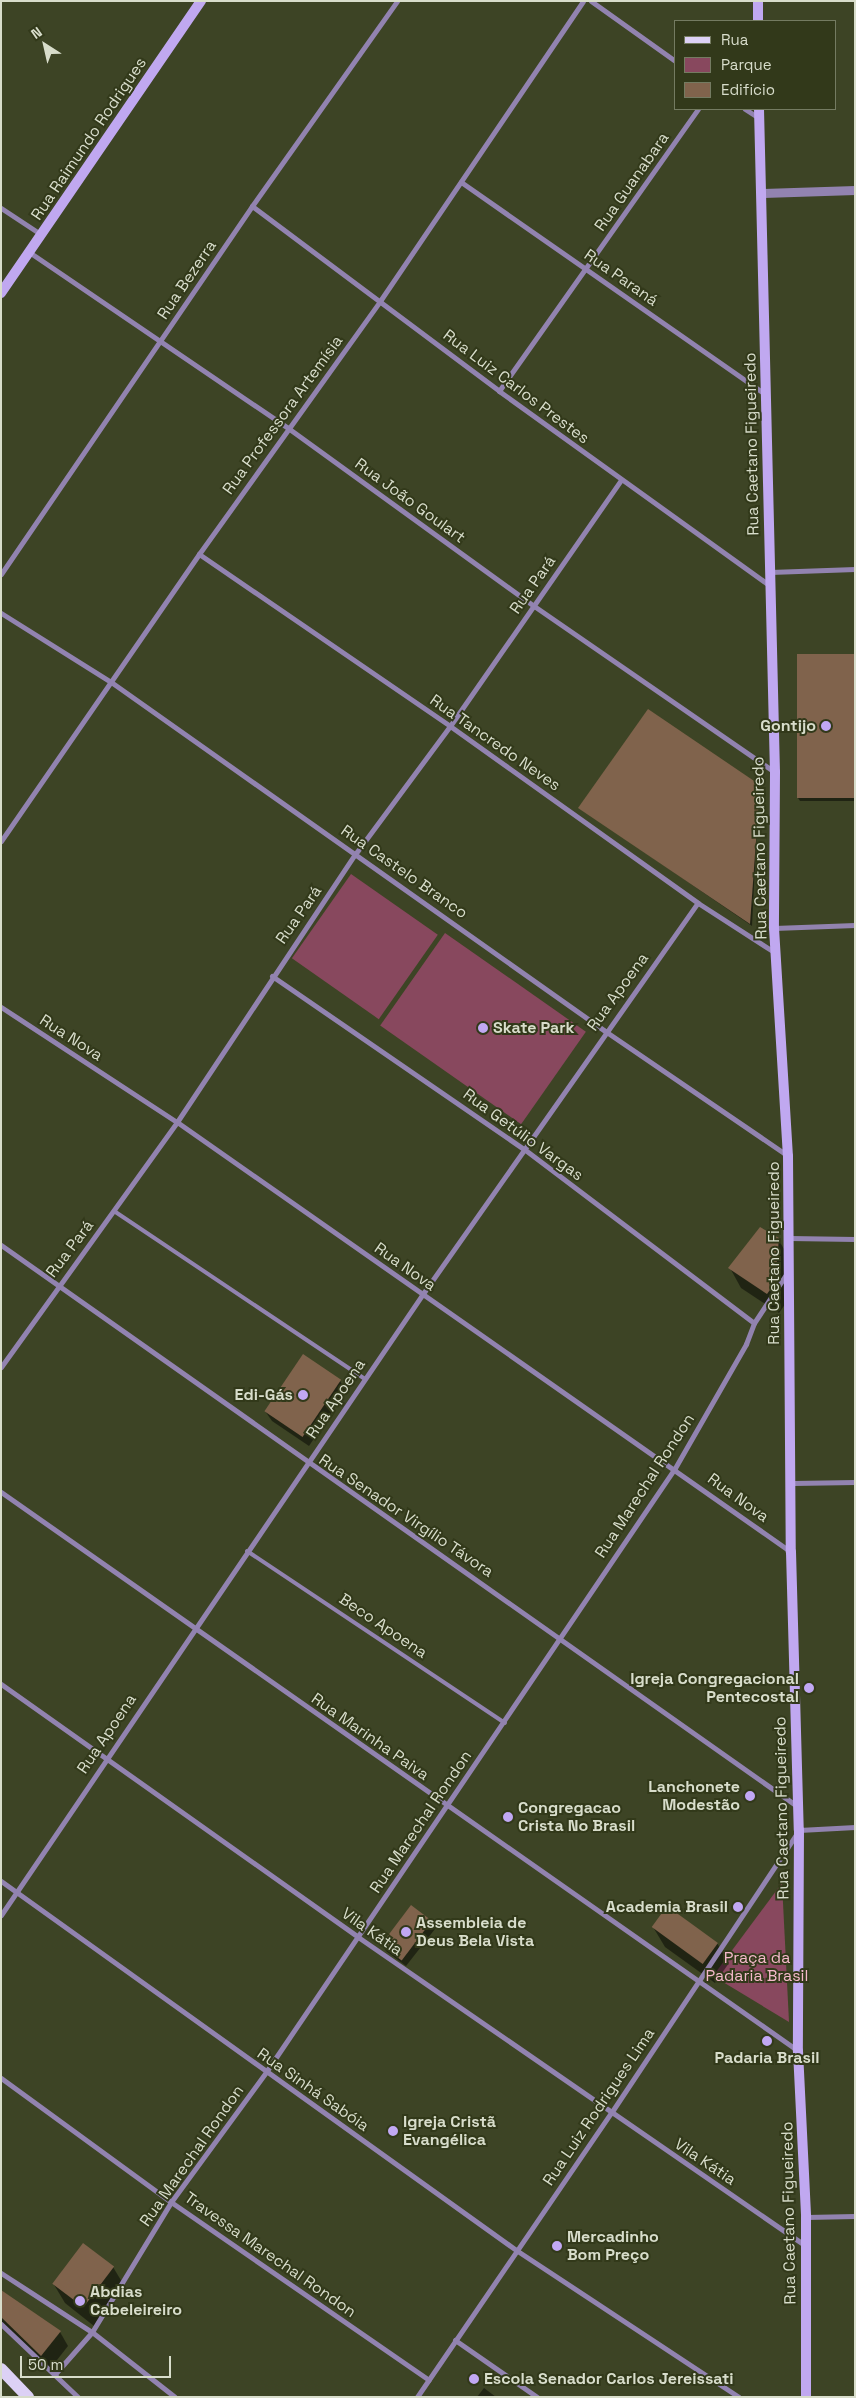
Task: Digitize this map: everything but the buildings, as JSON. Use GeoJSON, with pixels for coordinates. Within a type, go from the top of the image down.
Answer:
{"type":"FeatureCollection","features":[{"type":"Feature","properties":{"kind":"main road","name":"Rua Raimundo Rodrigues"},"geometry":{"type":"LineString","coordinates":[[1,293],[201,1]]}},
{"type":"Feature","properties":{"kind":"main road"},"geometry":{"type":"LineString","coordinates":[[758,1],[758,20]]}},
{"type":"Feature","properties":{"kind":"main road","name":"Rua Caetano Figueiredo"},"geometry":{"type":"LineString","coordinates":[[760,114],[770,572],[768,584],[775,772],[774,928],[788,1156],[792,1552],[798,1807],[798,2051],[806,2218],[806,2397]]}},
{"type":"Feature","properties":{"kind":"main road"},"geometry":{"type":"LineString","coordinates":[[1,2369],[28,2397]]}},
{"type":"Feature","properties":{"kind":"street","name":"Rua Bezerra"},"geometry":{"type":"LineString","coordinates":[[1,574],[252,206],[397,1]]}},
{"type":"Feature","properties":{"kind":"street","name":"Rua Professora Artemísia"},"geometry":{"type":"LineString","coordinates":[[1,841],[199,554],[380,301],[583,1]]}},
{"type":"Feature","properties":{"kind":"street"},"geometry":{"type":"LineString","coordinates":[[591,1],[674,60]]}},
{"type":"Feature","properties":{"kind":"street","name":"Rua Guanabara"},"geometry":{"type":"LineString","coordinates":[[499,391],[697,110]]}},
{"type":"Feature","properties":{"kind":"street"},"geometry":{"type":"LineString","coordinates":[[747,110],[760,114]]}},
{"type":"Feature","properties":{"kind":"street","name":"Rua Paraná"},"geometry":{"type":"LineString","coordinates":[[461,182],[766,395]]}},
{"type":"Feature","properties":{"kind":"street"},"geometry":{"type":"LineString","coordinates":[[763,193],[855,190]]}},
{"type":"Feature","properties":{"kind":"street","name":"Rua Luiz Carlos Prestes"},"geometry":{"type":"LineString","coordinates":[[252,206],[499,391],[768,584]]}},
{"type":"Feature","properties":{"kind":"street"},"geometry":{"type":"LineString","coordinates":[[1,208],[42,235]]}},
{"type":"Feature","properties":{"kind":"street","name":"Rua João Goulart"},"geometry":{"type":"LineString","coordinates":[[29,252],[288,428],[534,606],[775,772]]}},
{"type":"Feature","properties":{"kind":"street","name":"Rua Pará"},"geometry":{"type":"LineString","coordinates":[[1,1367],[176,1122],[356,853],[450,726],[621,480]]}},
{"type":"Feature","properties":{"kind":"street","name":"Rua Tancredo Neves"},"geometry":{"type":"LineString","coordinates":[[199,554],[450,726],[698,903],[777,954]]}},
{"type":"Feature","properties":{"kind":"street"},"geometry":{"type":"LineString","coordinates":[[770,572],[855,569]]}},
{"type":"Feature","properties":{"kind":"street","name":"Rua Castelo Branco"},"geometry":{"type":"LineString","coordinates":[[1,613],[111,682],[606,1031],[788,1156]]}},
{"type":"Feature","properties":{"kind":"street","name":"Rua Apoena"},"geometry":{"type":"LineString","coordinates":[[1,1915],[105,1759],[422,1295],[606,1031],[698,903]]}},
{"type":"Feature","properties":{"kind":"street"},"geometry":{"type":"LineString","coordinates":[[774,928],[855,925]]}},
{"type":"Feature","properties":{"kind":"street","name":"Rua Getúlio Vargas"},"geometry":{"type":"LineString","coordinates":[[272,976],[524,1149],[754,1322]]}},
{"type":"Feature","properties":{"kind":"street","name":"Rua Nova"},"geometry":{"type":"LineString","coordinates":[[1,1007],[176,1122],[422,1295],[675,1468],[792,1552]]}},
{"type":"Feature","properties":{"kind":"street"},"geometry":{"type":"LineString","coordinates":[[788,1238],[855,1239]]}},
{"type":"Feature","properties":{"kind":"street","name":"Rua Senador Virgílio Távora"},"geometry":{"type":"LineString","coordinates":[[1,1244],[307,1463],[561,1637],[798,1807]]}},
{"type":"Feature","properties":{"kind":"street","name":"Rua Marechal Rondon"},"geometry":{"type":"LineString","coordinates":[[55,2374],[92,2332],[172,2202],[266,2072],[448,1807],[675,1468],[746,1344],[754,1322],[788,1271]]}},
{"type":"Feature","properties":{"kind":"street"},"geometry":{"type":"LineString","coordinates":[[792,1483],[855,1482]]}},
{"type":"Feature","properties":{"kind":"street","name":"Rua Marinha Paiva"},"geometry":{"type":"LineString","coordinates":[[1,1492],[798,2051]]}},
{"type":"Feature","properties":{"kind":"street","name":"Vila Kátia"},"geometry":{"type":"LineString","coordinates":[[1,1684],[358,1937],[806,2246]]}},
{"type":"Feature","properties":{"kind":"street"},"geometry":{"type":"LineString","coordinates":[[798,1830],[855,1827]]}},
{"type":"Feature","properties":{"kind":"street","name":"Rua Luiz Rodrigues Lima"},"geometry":{"type":"LineString","coordinates":[[416,2397],[611,2113],[798,1830]]}},
{"type":"Feature","properties":{"kind":"street","name":"Rua Sinhá Sabóia"},"geometry":{"type":"LineString","coordinates":[[1,1881],[516,2250],[739,2397]]}},
{"type":"Feature","properties":{"kind":"street","name":"Travessa Marechal Rondon"},"geometry":{"type":"LineString","coordinates":[[1,2078],[172,2202],[428,2380]]}},
{"type":"Feature","properties":{"kind":"street"},"geometry":{"type":"LineString","coordinates":[[806,2218],[855,2216]]}},
{"type":"Feature","properties":{"kind":"street"},"geometry":{"type":"LineString","coordinates":[[1,2273],[92,2332],[175,2397]]}},
{"type":"Feature","properties":{"kind":"street"},"geometry":{"type":"LineString","coordinates":[[1,2324],[78,2397]]}},
{"type":"Feature","properties":{"kind":"street"},"geometry":{"type":"LineString","coordinates":[[455,2340],[537,2397]]}},
{"type":"Feature","properties":{"kind":"lane"},"geometry":{"type":"LineString","coordinates":[[114,1211],[365,1379]]}},
{"type":"Feature","properties":{"kind":"lane","name":"Beco Apoena"},"geometry":{"type":"LineString","coordinates":[[248,1551],[505,1723]]}},
{"type":"Feature","properties":{"kind":"green space"},"geometry":{"type":"Polygon","coordinates":[[[351,874],[438,935],[379,1019],[292,958],[351,874]]]}},
{"type":"Feature","properties":{"kind":"green space","name":"Skate Park"},"geometry":{"type":"Polygon","coordinates":[[[445,933],[586,1032],[521,1124],[380,1026],[445,933]]]}},
{"type":"Feature","properties":{"kind":"green space","name":"Praça da Padaria Brasil"},"geometry":{"type":"Polygon","coordinates":[[[782,1883],[789,2022],[713,1976],[782,1883]]]}},
{"type":"Feature","properties":{"kind":"place","name":"Gontijo"},"geometry":{"type":"Point","coordinates":[826,726]}},
{"type":"Feature","properties":{"kind":"place","name":"Skate Park"},"geometry":{"type":"Point","coordinates":[483,1028]}},
{"type":"Feature","properties":{"kind":"place","name":"Edi-Gás"},"geometry":{"type":"Point","coordinates":[303,1395]}},
{"type":"Feature","properties":{"kind":"place","name":"Igreja Congregacional Pentecostal"},"geometry":{"type":"Point","coordinates":[809,1688]}},
{"type":"Feature","properties":{"kind":"place","name":"Lanchonete Modestão"},"geometry":{"type":"Point","coordinates":[750,1796]}},
{"type":"Feature","properties":{"kind":"place","name":"Congregacao Crista No Brasil"},"geometry":{"type":"Point","coordinates":[508,1817]}},
{"type":"Feature","properties":{"kind":"place","name":"Academia Brasil"},"geometry":{"type":"Point","coordinates":[738,1907]}},
{"type":"Feature","properties":{"kind":"place","name":"Assembleia de Deus Bela Vista"},"geometry":{"type":"Point","coordinates":[406,1932]}},
{"type":"Feature","properties":{"kind":"place","name":"Padaria Brasil"},"geometry":{"type":"Point","coordinates":[767,2041]}},
{"type":"Feature","properties":{"kind":"place","name":"Igreja Cristã Evangélica"},"geometry":{"type":"Point","coordinates":[393,2131]}},
{"type":"Feature","properties":{"kind":"place","name":"Mercadinho Bom Preço"},"geometry":{"type":"Point","coordinates":[557,2246]}},
{"type":"Feature","properties":{"kind":"place","name":"Abdias Cabeleireiro"},"geometry":{"type":"Point","coordinates":[80,2301]}},
{"type":"Feature","properties":{"kind":"place","name":"Escola Senador Carlos Jereissati"},"geometry":{"type":"Point","coordinates":[474,2379]}}]}
